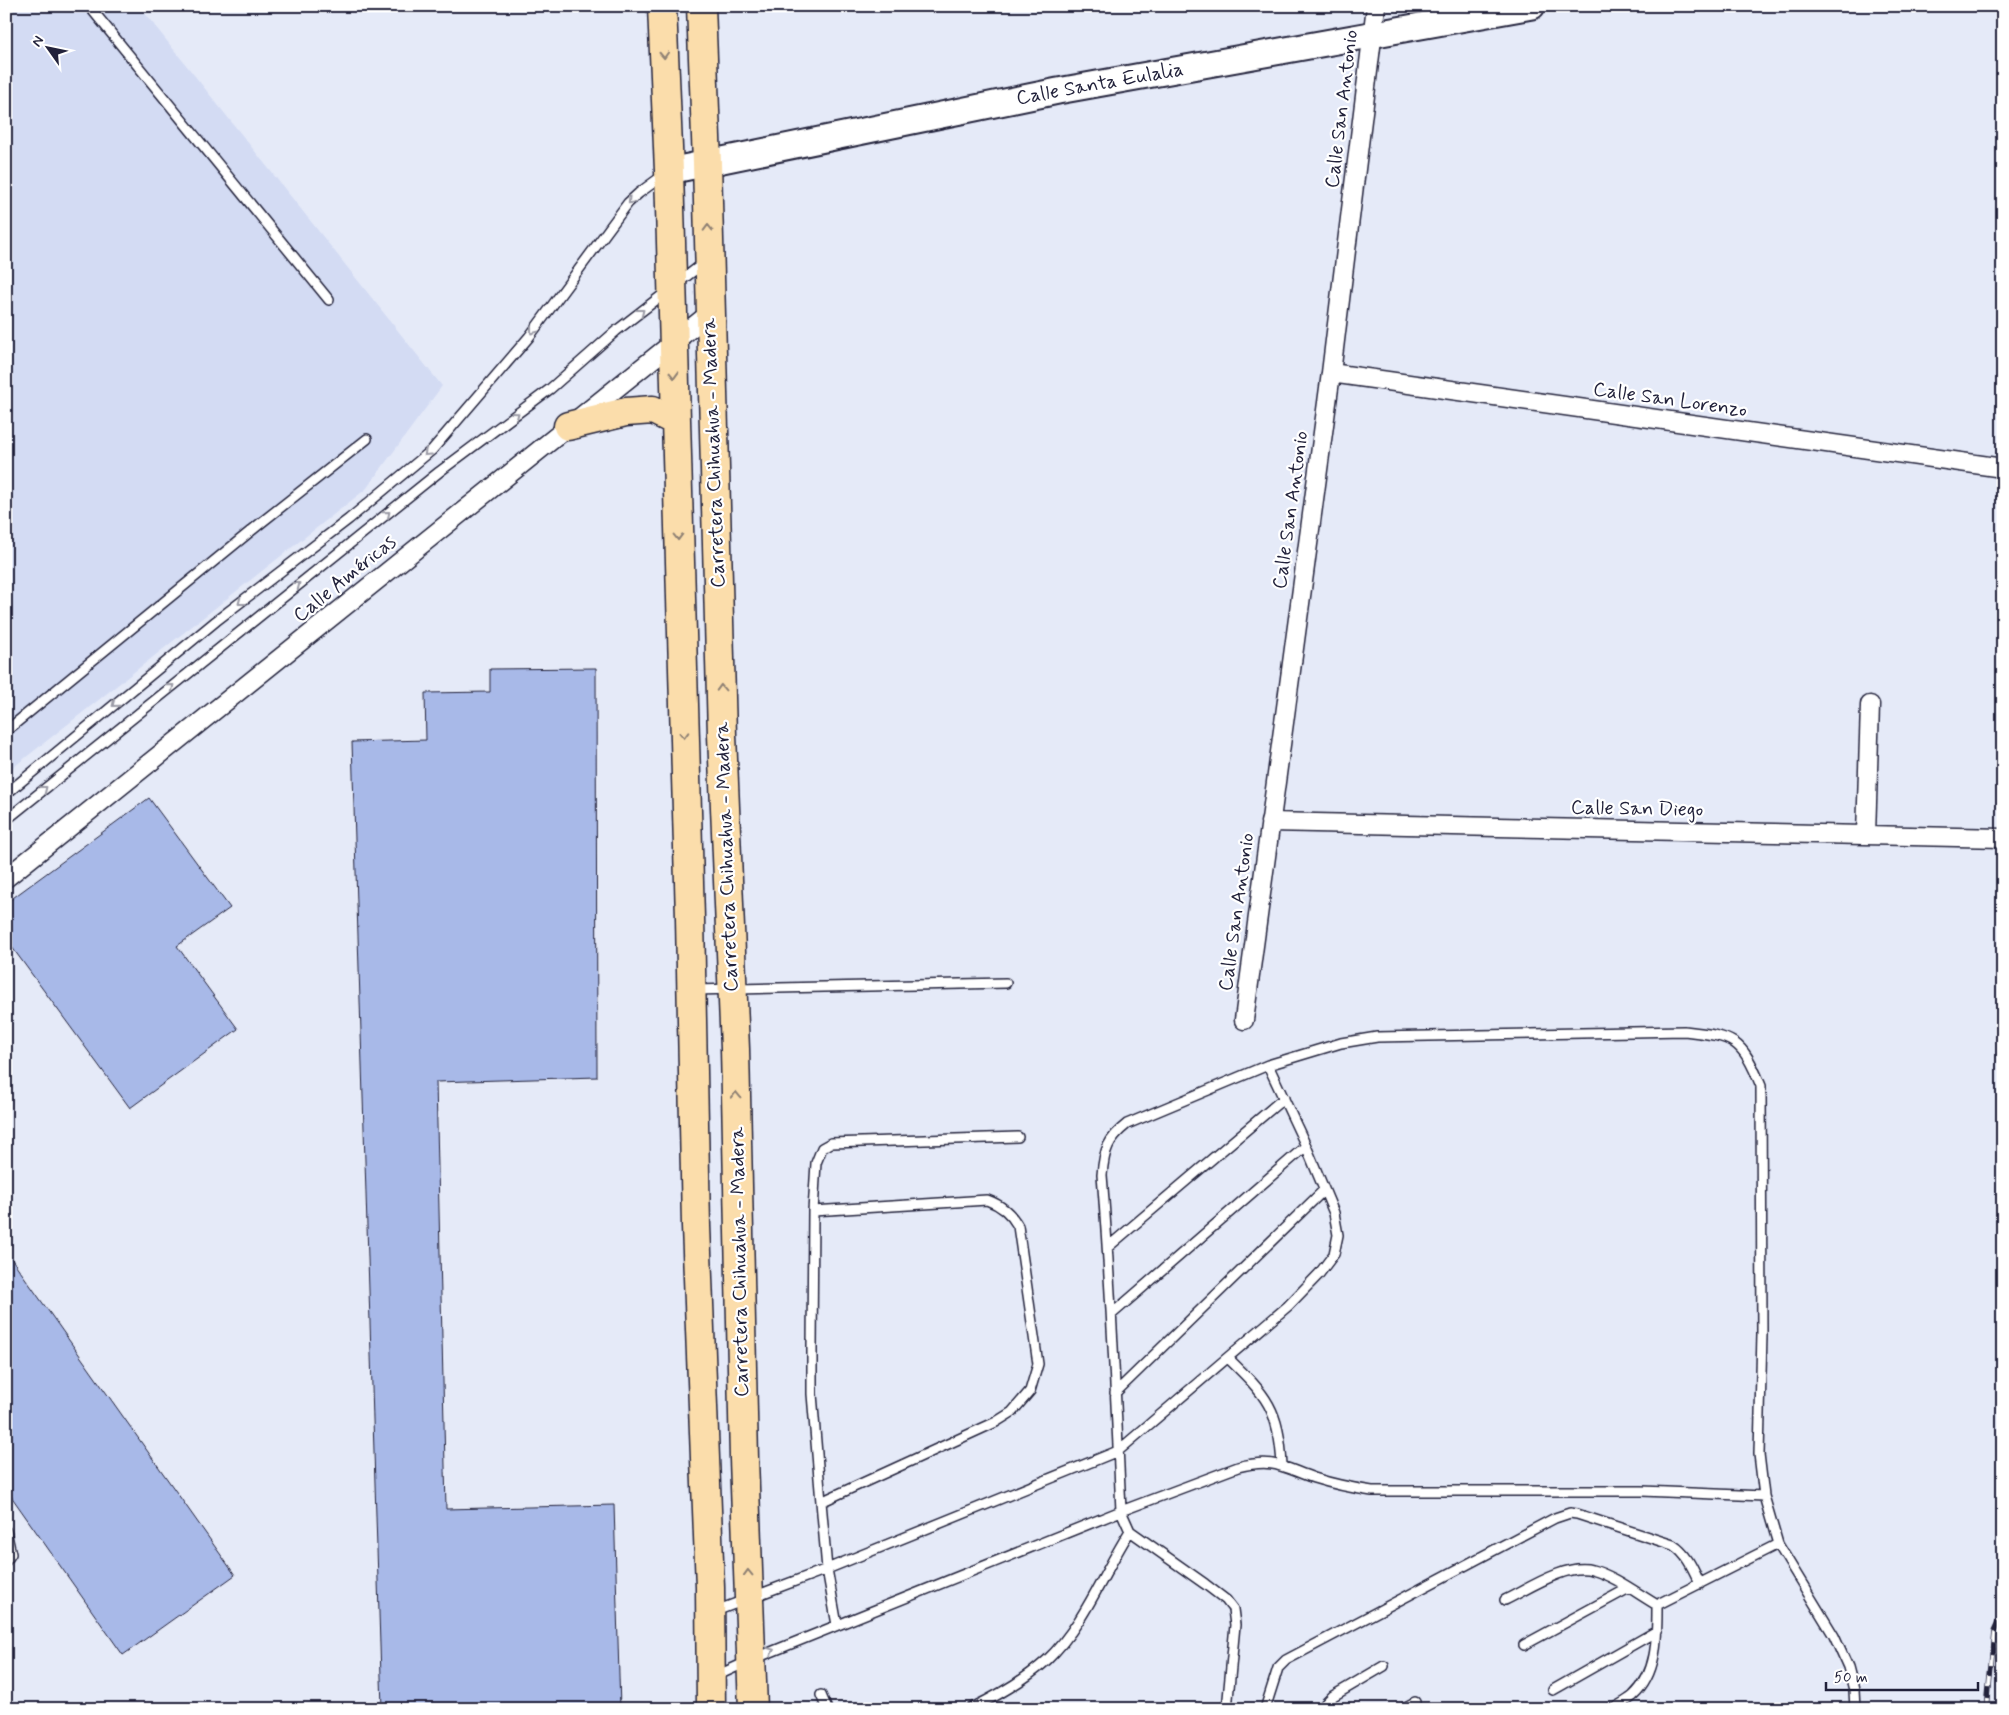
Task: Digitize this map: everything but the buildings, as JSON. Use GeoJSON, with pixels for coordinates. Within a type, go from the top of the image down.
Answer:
{"type":"FeatureCollection","features":[{"type":"Feature","properties":{"kind":"highway","name":"Carretera Chihuahua - Madera"},"geometry":{"type":"LineString","coordinates":[[662,6],[669,171],[696,1226],[710,1613],[711,1709]]}},
{"type":"Feature","properties":{"kind":"highway","name":"Carretera Chihuahua - Madera"},"geometry":{"type":"LineString","coordinates":[[701,6],[722,725],[740,1211],[740,1295],[753,1709]]}},
{"type":"Feature","properties":{"kind":"highway"},"geometry":{"type":"LineString","coordinates":[[568,426],[626,412],[654,410],[675,422]]}},
{"type":"Feature","properties":{"kind":"highway"},"geometry":{"type":"LineString","coordinates":[[696,1226],[705,1230],[721,1230],[740,1211]]}},
{"type":"Feature","properties":{"kind":"highway"},"geometry":{"type":"LineString","coordinates":[[698,1295],[706,1289],[720,1284],[733,1289],[740,1295]]}},
{"type":"Feature","properties":{"kind":"street","name":"Calle San Antonio"},"geometry":{"type":"LineString","coordinates":[[1244,1020],[1331,373],[1376,6]]}},
{"type":"Feature","properties":{"kind":"street","name":"Calle Santa Eulalia"},"geometry":{"type":"LineString","coordinates":[[669,171],[1058,91],[1532,6]]}},
{"type":"Feature","properties":{"kind":"street","name":"Calle Américas"},"geometry":{"type":"LineString","coordinates":[[6,878],[710,313]]}},
{"type":"Feature","properties":{"kind":"street","name":"Calle San Lorenzo"},"geometry":{"type":"LineString","coordinates":[[1331,373],[2003,468]]}},
{"type":"Feature","properties":{"kind":"street"},"geometry":{"type":"LineString","coordinates":[[1866,835],[1870,705]]}},
{"type":"Feature","properties":{"kind":"street","name":"Calle San Diego"},"geometry":{"type":"LineString","coordinates":[[1270,822],[2003,838]]}},
{"type":"Feature","properties":{"kind":"lane"},"geometry":{"type":"LineString","coordinates":[[89,6],[328,300]]}},
{"type":"Feature","properties":{"kind":"lane"},"geometry":{"type":"LineString","coordinates":[[6,794],[216,621],[349,519],[432,450],[528,337],[628,203],[669,171]]}},
{"type":"Feature","properties":{"kind":"lane"},"geometry":{"type":"LineString","coordinates":[[6,820],[439,472],[550,389],[616,331],[709,259]]}},
{"type":"Feature","properties":{"kind":"lane"},"geometry":{"type":"LineString","coordinates":[[6,731],[262,522],[367,439]]}},
{"type":"Feature","properties":{"kind":"lane"},"geometry":{"type":"LineString","coordinates":[[691,990],[1006,983]]}},
{"type":"Feature","properties":{"kind":"lane"},"geometry":{"type":"LineString","coordinates":[[1227,1709],[1235,1625],[1233,1609],[1226,1600],[1205,1584],[1130,1531],[1121,1511],[1112,1314],[1102,1174],[1108,1144],[1116,1133],[1127,1124],[1268,1065],[1341,1043],[1377,1037],[1684,1031],[1718,1035],[1737,1044],[1750,1059],[1760,1086],[1762,1334],[1759,1454],[1764,1496],[1778,1544],[1834,1636],[1848,1667],[1854,1690],[1855,1709]]}},
{"type":"Feature","properties":{"kind":"lane"},"geometry":{"type":"LineString","coordinates":[[710,1613],[828,1569],[1118,1451],[1288,1306],[1319,1274],[1334,1254],[1338,1235],[1334,1213],[1306,1146],[1268,1065]]}},
{"type":"Feature","properties":{"kind":"lane"},"geometry":{"type":"LineString","coordinates":[[1108,1248],[1284,1098]]}},
{"type":"Feature","properties":{"kind":"lane"},"geometry":{"type":"LineString","coordinates":[[837,1625],[820,1502],[812,1385],[813,1211],[816,1163],[822,1148],[831,1143],[1018,1137]]}},
{"type":"Feature","properties":{"kind":"lane"},"geometry":{"type":"LineString","coordinates":[[1112,1314],[1306,1146]]}},
{"type":"Feature","properties":{"kind":"lane"},"geometry":{"type":"LineString","coordinates":[[1116,1393],[1324,1190]]}},
{"type":"Feature","properties":{"kind":"lane"},"geometry":{"type":"LineString","coordinates":[[813,1211],[987,1200],[1004,1208],[1013,1217],[1018,1226],[1038,1364],[1030,1391],[1012,1412],[996,1422],[820,1502]]}},
{"type":"Feature","properties":{"kind":"lane"},"geometry":{"type":"LineString","coordinates":[[1228,1358],[1264,1396],[1276,1418],[1281,1440],[1282,1465]]}},
{"type":"Feature","properties":{"kind":"lane"},"geometry":{"type":"LineString","coordinates":[[711,1678],[751,1660],[1121,1511],[1238,1467],[1254,1464],[1282,1465],[1343,1487],[1372,1491],[1642,1491],[1764,1496]]}},
{"type":"Feature","properties":{"kind":"lane"},"geometry":{"type":"LineString","coordinates":[[1266,1709],[1278,1668],[1286,1660],[1555,1518],[1570,1513],[1599,1520],[1673,1545],[1687,1559],[1700,1584]]}},
{"type":"Feature","properties":{"kind":"lane"},"geometry":{"type":"LineString","coordinates":[[6,1531],[11,1554],[6,1561]]}},
{"type":"Feature","properties":{"kind":"lane"},"geometry":{"type":"LineString","coordinates":[[970,1709],[1018,1682],[1048,1660],[1079,1620],[1130,1531]]}},
{"type":"Feature","properties":{"kind":"lane"},"geometry":{"type":"LineString","coordinates":[[1657,1605],[1778,1544]]}},
{"type":"Feature","properties":{"kind":"lane"},"geometry":{"type":"LineString","coordinates":[[1505,1600],[1557,1574],[1578,1568],[1592,1570],[1629,1588],[1657,1605]]}},
{"type":"Feature","properties":{"kind":"lane"},"geometry":{"type":"LineString","coordinates":[[1524,1645],[1629,1588]]}},
{"type":"Feature","properties":{"kind":"lane"},"geometry":{"type":"LineString","coordinates":[[1613,1709],[1632,1696],[1644,1682],[1653,1664],[1657,1631],[1657,1605]]}},
{"type":"Feature","properties":{"kind":"lane"},"geometry":{"type":"LineString","coordinates":[[1553,1690],[1657,1631]]}},
{"type":"Feature","properties":{"kind":"lane"},"geometry":{"type":"LineString","coordinates":[[1320,1709],[1333,1696],[1384,1666]]}},
{"type":"Feature","properties":{"kind":"lane"},"geometry":{"type":"LineString","coordinates":[[820,1695],[827,1709]]}},
{"type":"Feature","properties":{"kind":"lane"},"geometry":{"type":"LineString","coordinates":[[1402,1709],[1415,1702]]}},
{"type":"Feature","properties":{"kind":"shaded area"},"geometry":{"type":"Polygon","coordinates":[[[6,6],[139,6],[442,386],[366,489],[6,773],[6,6]]]}},
{"type":"Feature","properties":{"kind":"railway"},"geometry":{"type":"LineString","coordinates":[[1987,1709],[1994,1632],[2003,1612]]}}]}
